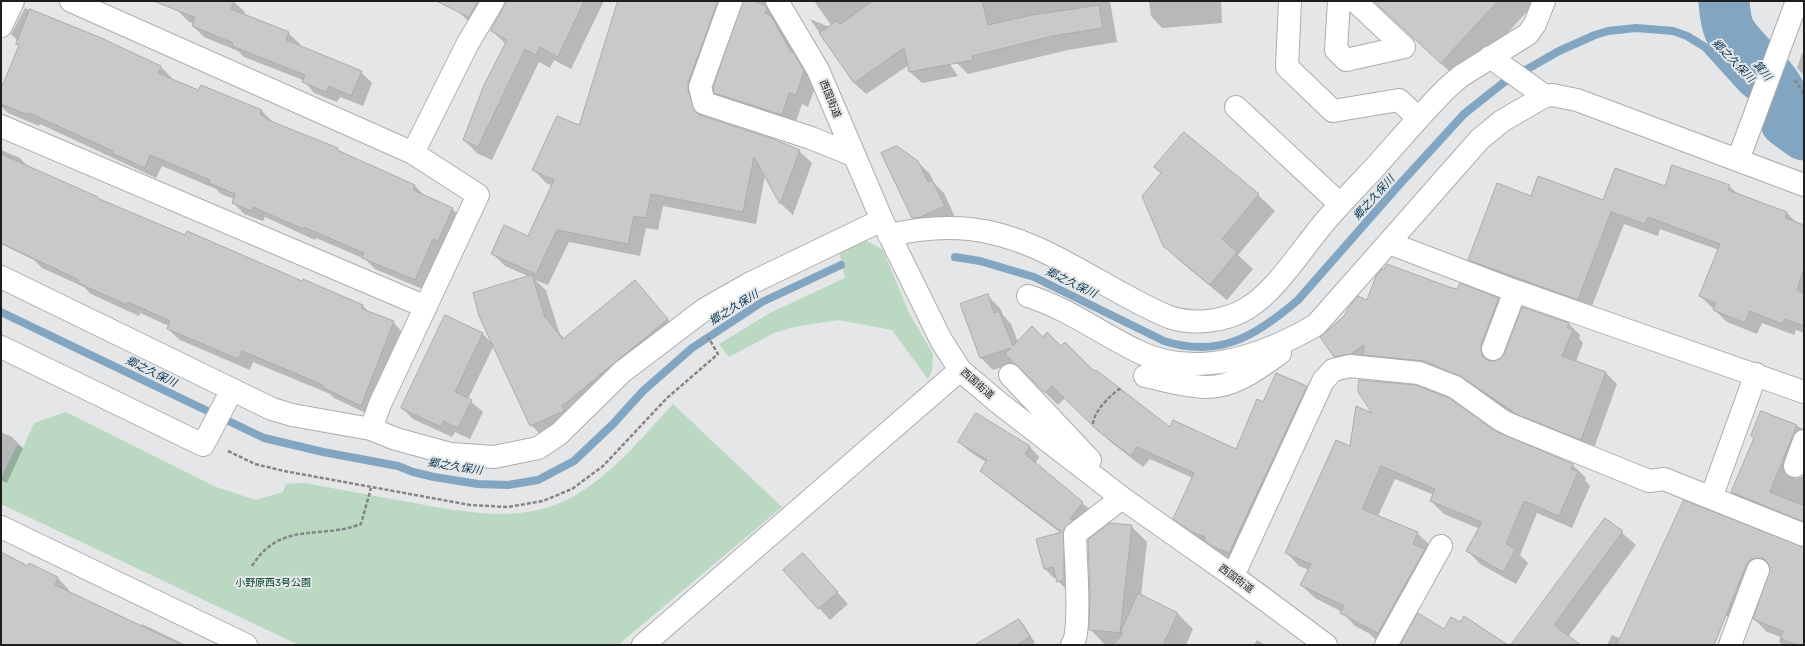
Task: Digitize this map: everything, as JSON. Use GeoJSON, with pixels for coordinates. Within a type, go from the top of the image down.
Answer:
{"type":"FeatureCollection","features":[{"type":"Feature","properties":{"kind":"street"},"geometry":{"type":"LineString","coordinates":[[1,26],[13,1]]}},
{"type":"Feature","properties":{"kind":"street"},"geometry":{"type":"LineString","coordinates":[[71,1],[413,153],[478,195],[380,404],[371,429]]}},
{"type":"Feature","properties":{"kind":"street"},"geometry":{"type":"LineString","coordinates":[[413,153],[468,43],[493,1]]}},
{"type":"Feature","properties":{"kind":"street"},"geometry":{"type":"LineString","coordinates":[[731,1],[700,87],[704,103],[811,138],[853,155]]}},
{"type":"Feature","properties":{"kind":"street","name":"西国街道"},"geometry":{"type":"LineString","coordinates":[[777,1],[818,70],[885,227],[940,340],[960,370],[999,403],[1113,492],[1233,576],[1326,645]]}},
{"type":"Feature","properties":{"kind":"street"},"geometry":{"type":"LineString","coordinates":[[1290,1],[1287,67],[1320,100],[1333,111],[1399,100],[1418,118]]}},
{"type":"Feature","properties":{"kind":"street"},"geometry":{"type":"LineString","coordinates":[[1339,1],[1336,50],[1346,60],[1404,46],[1355,1]]}},
{"type":"Feature","properties":{"kind":"street"},"geometry":{"type":"LineString","coordinates":[[1,277],[229,395],[286,413],[371,429],[396,439],[433,450],[469,456],[494,457],[538,448],[559,434],[622,372],[698,321],[705,309],[749,284],[885,227],[916,229],[950,227],[979,230],[1010,237],[1046,253],[1164,315],[1181,321],[1197,321],[1237,314],[1254,304],[1270,288],[1340,204],[1418,118],[1452,84],[1494,61],[1528,34],[1535,24],[1544,1]]}},
{"type":"Feature","properties":{"kind":"street"},"geometry":{"type":"LineString","coordinates":[[1738,160],[1798,1]]}},
{"type":"Feature","properties":{"kind":"street"},"geometry":{"type":"LineString","coordinates":[[1494,61],[1539,91],[1577,100],[1804,185]]}},
{"type":"Feature","properties":{"kind":"street"},"geometry":{"type":"LineString","coordinates":[[1028,296],[1052,305],[1138,352],[1164,360],[1188,364],[1223,362],[1253,354],[1289,340],[1320,322],[1372,260],[1389,243],[1480,139],[1539,91]]}},
{"type":"Feature","properties":{"kind":"street"},"geometry":{"type":"LineString","coordinates":[[1236,107],[1340,204]]}},
{"type":"Feature","properties":{"kind":"street"},"geometry":{"type":"LineString","coordinates":[[1,126],[426,308]]}},
{"type":"Feature","properties":{"kind":"street"},"geometry":{"type":"LineString","coordinates":[[1389,243],[1515,291],[1804,392]]}},
{"type":"Feature","properties":{"kind":"street"},"geometry":{"type":"LineString","coordinates":[[1493,349],[1515,291]]}},
{"type":"Feature","properties":{"kind":"street"},"geometry":{"type":"LineString","coordinates":[[1145,376],[1206,387],[1230,383],[1256,369],[1286,348],[1289,340]]}},
{"type":"Feature","properties":{"kind":"street"},"geometry":{"type":"LineString","coordinates":[[1,347],[203,445],[229,395]]}},
{"type":"Feature","properties":{"kind":"street"},"geometry":{"type":"LineString","coordinates":[[1145,376],[1159,366],[1164,360]]}},
{"type":"Feature","properties":{"kind":"street"},"geometry":{"type":"LineString","coordinates":[[1233,576],[1322,384],[1333,370],[1350,366],[1408,371],[1431,377],[1455,387],[1501,420],[1511,425],[1648,481],[1664,479],[1804,535]]}},
{"type":"Feature","properties":{"kind":"street"},"geometry":{"type":"LineString","coordinates":[[643,645],[960,370]]}},
{"type":"Feature","properties":{"kind":"street"},"geometry":{"type":"LineString","coordinates":[[1711,498],[1756,374]]}},
{"type":"Feature","properties":{"kind":"street"},"geometry":{"type":"LineString","coordinates":[[1010,375],[1090,461],[1113,492],[1075,534],[1078,627],[1072,645]]}},
{"type":"Feature","properties":{"kind":"street"},"geometry":{"type":"LineString","coordinates":[[1795,466],[1804,441]]}},
{"type":"Feature","properties":{"kind":"street"},"geometry":{"type":"LineString","coordinates":[[1,527],[246,645]]}},
{"type":"Feature","properties":{"kind":"street"},"geometry":{"type":"LineString","coordinates":[[1386,645],[1441,546]]}},
{"type":"Feature","properties":{"kind":"street"},"geometry":{"type":"LineString","coordinates":[[1730,645],[1758,570]]}},
{"type":"Feature","properties":{"kind":"path"},"geometry":{"type":"LineString","coordinates":[[207,438],[235,456],[255,464],[371,488],[491,507],[508,507],[543,501],[562,494],[603,466],[667,398],[718,354],[715,348]]}},
{"type":"Feature","properties":{"kind":"path"},"geometry":{"type":"LineString","coordinates":[[1090,461],[1093,417],[1114,392],[1136,377],[1145,376]]}},
{"type":"Feature","properties":{"kind":"path"},"geometry":{"type":"LineString","coordinates":[[252,566],[260,554],[276,541],[297,535],[361,524],[371,488]]}},
{"type":"Feature","properties":{"kind":"green space"},"geometry":{"type":"Polygon","coordinates":[[[865,240],[883,250],[909,313],[933,354],[932,370],[928,379],[892,330],[838,320],[794,327],[774,333],[729,357],[719,344],[770,313],[845,278],[839,250],[865,240]]]}},
{"type":"Feature","properties":{"kind":"green space","name":"小野原西3号公園"},"geometry":{"type":"Polygon","coordinates":[[[673,404],[782,507],[618,645],[299,645],[1,504],[1,478],[17,445],[23,448],[34,423],[66,412],[216,487],[256,500],[283,492],[286,484],[304,483],[429,506],[472,512],[494,514],[535,511],[556,505],[576,495],[603,476],[628,453],[673,404]]]}},
{"type":"Feature","properties":{"kind":"building"},"geometry":{"type":"Polygon","coordinates":[[[154,1],[234,1],[231,9],[289,32],[286,40],[362,71],[351,96],[329,86],[326,92],[302,82],[305,75],[232,46],[233,43],[192,26],[195,18],[154,1]]]}},
{"type":"Feature","properties":{"kind":"building"},"geometry":{"type":"Polygon","coordinates":[[[437,1],[478,1],[469,17],[437,1]]]}},
{"type":"Feature","properties":{"kind":"building"},"geometry":{"type":"Polygon","coordinates":[[[507,1],[584,1],[558,57],[540,47],[536,55],[525,49],[478,147],[463,140],[484,85],[507,40],[491,31],[507,1]]]}},
{"type":"Feature","properties":{"kind":"building"},"geometry":{"type":"Polygon","coordinates":[[[618,1],[718,1],[688,83],[688,90],[695,111],[700,115],[773,139],[800,150],[780,204],[754,157],[743,212],[651,194],[646,218],[634,216],[628,244],[557,230],[536,274],[491,254],[504,225],[528,236],[554,180],[532,170],[557,116],[579,125],[618,1]]]}},
{"type":"Feature","properties":{"kind":"building"},"geometry":{"type":"Polygon","coordinates":[[[743,1],[753,1],[766,6],[767,9],[765,13],[771,16],[791,52],[793,52],[804,71],[796,95],[789,93],[782,115],[714,93],[713,88],[743,1]]]}},
{"type":"Feature","properties":{"kind":"building"},"geometry":{"type":"Polygon","coordinates":[[[873,1],[982,1],[988,25],[1032,15],[1099,5],[1103,28],[1053,36],[972,56],[973,60],[909,72],[904,48],[854,83],[819,33],[837,21],[840,24],[873,1]]]}},
{"type":"Feature","properties":{"kind":"building"},"geometry":{"type":"Polygon","coordinates":[[[1374,1],[1498,1],[1441,63],[1374,1]]]}},
{"type":"Feature","properties":{"kind":"building"},"geometry":{"type":"Polygon","coordinates":[[[30,9],[99,37],[161,66],[158,73],[198,90],[201,85],[262,110],[260,114],[268,120],[338,148],[337,150],[415,185],[413,190],[453,208],[438,241],[433,239],[415,280],[362,258],[364,253],[304,227],[303,229],[253,207],[252,211],[232,203],[235,194],[209,183],[210,180],[150,155],[145,168],[112,153],[113,151],[29,113],[28,115],[1,104],[1,89],[19,45],[16,44],[30,9]]]}},
{"type":"Feature","properties":{"kind":"building"},"geometry":{"type":"Polygon","coordinates":[[[1184,132],[1259,194],[1222,239],[1237,252],[1210,285],[1163,246],[1142,196],[1161,173],[1154,167],[1184,132]]]}},
{"type":"Feature","properties":{"kind":"building"},"geometry":{"type":"Polygon","coordinates":[[[897,146],[918,161],[928,182],[932,180],[945,206],[920,217],[912,218],[881,153],[897,146]]]}},
{"type":"Feature","properties":{"kind":"building"},"geometry":{"type":"Polygon","coordinates":[[[1,154],[98,197],[97,198],[185,235],[187,231],[302,281],[303,279],[363,305],[362,309],[394,321],[361,406],[322,387],[323,385],[242,351],[238,359],[167,329],[170,321],[128,302],[127,305],[78,283],[79,280],[1,243],[1,154]]]}},
{"type":"Feature","properties":{"kind":"building"},"geometry":{"type":"Polygon","coordinates":[[[1672,165],[1730,185],[1728,190],[1787,212],[1785,218],[1804,225],[1804,269],[1797,290],[1804,293],[1804,326],[1784,319],[1782,324],[1750,311],[1745,323],[1713,310],[1716,303],[1699,296],[1720,244],[1648,217],[1645,224],[1611,212],[1578,300],[1468,260],[1497,183],[1531,196],[1538,176],[1603,200],[1615,168],[1665,186],[1672,165]]]}},
{"type":"Feature","properties":{"kind":"building"},"geometry":{"type":"Polygon","coordinates":[[[1387,264],[1452,288],[1457,289],[1460,283],[1499,298],[1481,345],[1483,357],[1489,361],[1495,361],[1501,358],[1504,354],[1522,307],[1569,323],[1567,328],[1573,330],[1562,356],[1606,372],[1581,440],[1516,414],[1462,377],[1424,361],[1363,355],[1364,345],[1351,354],[1334,357],[1320,337],[1344,316],[1358,296],[1367,300],[1376,276],[1387,264]]]}},
{"type":"Feature","properties":{"kind":"building"},"geometry":{"type":"Polygon","coordinates":[[[532,275],[545,317],[563,339],[635,280],[668,319],[562,406],[564,411],[530,426],[479,316],[473,293],[532,275]]]}},
{"type":"Feature","properties":{"kind":"building"},"geometry":{"type":"Polygon","coordinates":[[[988,294],[994,313],[999,311],[1013,346],[1032,326],[1043,337],[1047,332],[1061,346],[1065,342],[1094,371],[1096,370],[1170,427],[1173,420],[1236,449],[1257,399],[1263,402],[1276,373],[1307,386],[1229,553],[1212,546],[1204,540],[1205,537],[1190,531],[1173,519],[1194,473],[1137,447],[1131,456],[1098,431],[1052,386],[1045,393],[1005,354],[1011,348],[980,358],[960,304],[988,294]]]}},
{"type":"Feature","properties":{"kind":"building"},"geometry":{"type":"Polygon","coordinates":[[[445,315],[483,333],[455,392],[472,400],[458,428],[443,421],[441,427],[401,408],[445,315]]]}},
{"type":"Feature","properties":{"kind":"building"},"geometry":{"type":"Polygon","coordinates":[[[1359,380],[1416,385],[1449,398],[1495,431],[1573,464],[1571,469],[1578,472],[1559,516],[1524,501],[1506,544],[1516,549],[1503,572],[1466,551],[1482,522],[1430,501],[1435,489],[1381,466],[1362,509],[1418,532],[1413,544],[1425,549],[1378,633],[1340,613],[1344,606],[1300,585],[1311,564],[1285,553],[1336,440],[1350,446],[1356,406],[1372,413],[1358,392],[1359,380]]]}},
{"type":"Feature","properties":{"kind":"building"},"geometry":{"type":"Polygon","coordinates":[[[1761,411],[1797,425],[1770,492],[1804,506],[1804,522],[1731,492],[1754,438],[1751,436],[1761,411]]]}},
{"type":"Feature","properties":{"kind":"building"},"geometry":{"type":"Polygon","coordinates":[[[976,413],[1030,446],[1025,454],[1083,502],[1070,519],[1074,519],[1064,529],[1064,580],[1057,582],[1053,567],[1044,569],[1036,539],[1062,532],[980,471],[987,460],[958,442],[976,413]]]}},
{"type":"Feature","properties":{"kind":"building"},"geometry":{"type":"Polygon","coordinates":[[[1684,500],[1804,547],[1804,645],[1796,645],[1780,638],[1783,631],[1753,619],[1770,568],[1763,558],[1756,558],[1750,560],[1746,566],[1714,645],[1617,645],[1684,500]]]}},
{"type":"Feature","properties":{"kind":"building"},"geometry":{"type":"Polygon","coordinates":[[[1605,518],[1623,531],[1554,625],[1581,645],[1511,645],[1605,518]]]}},
{"type":"Feature","properties":{"kind":"building"},"geometry":{"type":"Polygon","coordinates":[[[1110,523],[1132,525],[1120,633],[1089,630],[1090,593],[1088,540],[1110,523]]]}},
{"type":"Feature","properties":{"kind":"building"},"geometry":{"type":"Polygon","coordinates":[[[1,552],[28,566],[29,563],[58,577],[55,585],[182,645],[1,645],[1,552]]]}},
{"type":"Feature","properties":{"kind":"building"},"geometry":{"type":"Polygon","coordinates":[[[803,553],[838,592],[818,609],[783,570],[803,553]]]}},
{"type":"Feature","properties":{"kind":"building"},"geometry":{"type":"Polygon","coordinates":[[[1138,593],[1178,613],[1163,645],[1113,645],[1123,633],[1120,633],[1138,593]]]}},
{"type":"Feature","properties":{"kind":"building"},"geometry":{"type":"Polygon","coordinates":[[[1418,613],[1444,629],[1451,617],[1460,622],[1464,616],[1508,645],[1401,644],[1418,613]]]}},
{"type":"Feature","properties":{"kind":"building"},"geometry":{"type":"Polygon","coordinates":[[[1019,619],[1030,637],[1017,645],[975,645],[1019,619]]]}},
{"type":"Feature","properties":{"kind":"waterway","name":"箕川"},"geometry":{"type":"LineString","coordinates":[[1724,1],[1726,20],[1731,32],[1741,46],[1776,85],[1782,96],[1786,122],[1804,135]]}},
{"type":"Feature","properties":{"kind":"waterway","name":"郷之久保川"},"geometry":{"type":"LineString","coordinates":[[955,257],[980,261],[1034,277],[1164,341],[1184,346],[1203,347],[1220,345],[1237,340],[1268,324],[1298,300],[1399,185],[1464,114],[1503,83],[1559,51],[1595,35],[1608,31],[1636,28],[1673,31],[1687,36],[1705,47],[1744,90],[1786,122]]}},
{"type":"Feature","properties":{"kind":"waterway","name":"郷之久保川"},"geometry":{"type":"LineString","coordinates":[[1,312],[264,438],[323,452],[398,466],[413,472],[434,477],[478,484],[508,485],[538,480],[574,461],[613,424],[643,391],[692,348],[762,302],[841,265]]}}]}
